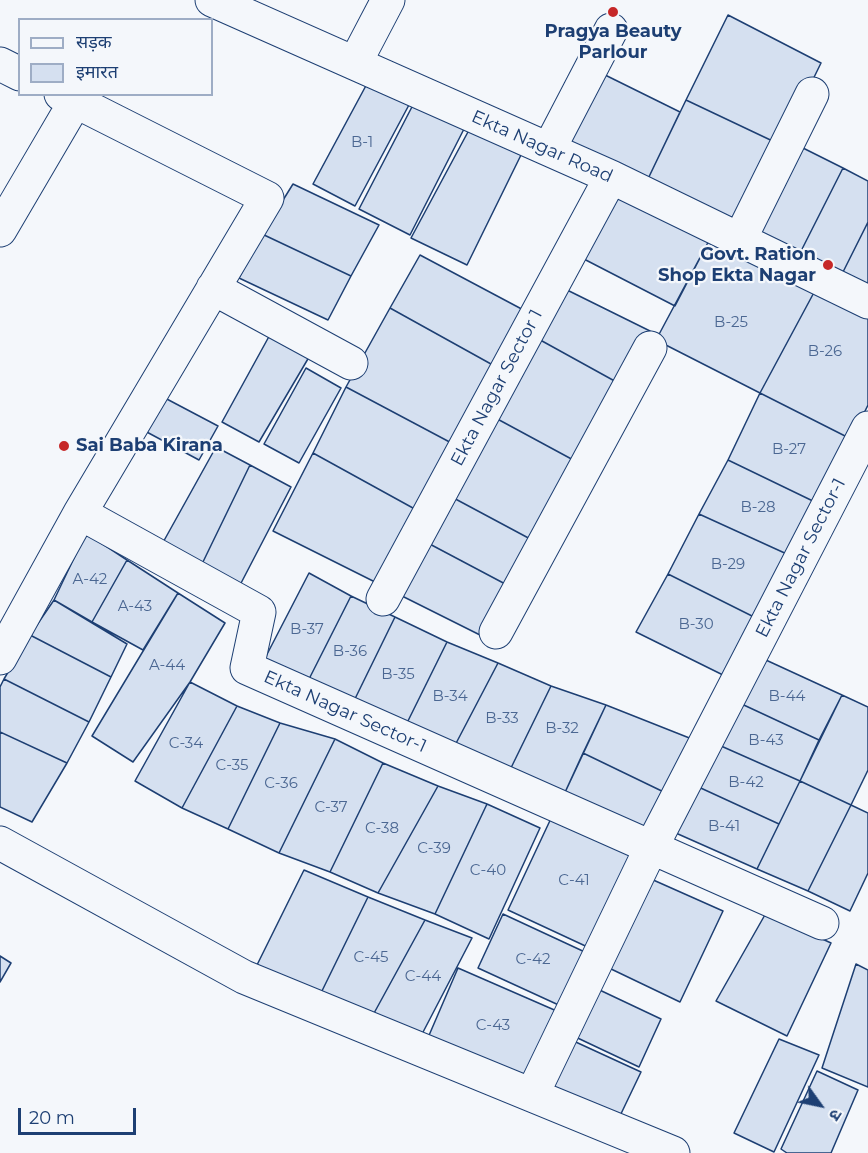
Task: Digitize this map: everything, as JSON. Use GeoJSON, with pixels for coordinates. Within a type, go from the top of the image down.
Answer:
{"type":"FeatureCollection","features":[{"type":"Feature","properties":{"kind":"street","name":"Ekta Nagar Road"},"geometry":{"type":"LineString","coordinates":[[212,0],[611,177],[868,302]]}},
{"type":"Feature","properties":{"kind":"street"},"geometry":{"type":"LineString","coordinates":[[355,63],[387,0]]}},
{"type":"Feature","properties":{"kind":"street"},"geometry":{"type":"LineString","coordinates":[[549,149],[611,30]]}},
{"type":"Feature","properties":{"kind":"street"},"geometry":{"type":"LineString","coordinates":[[0,64],[18,73]]}},
{"type":"Feature","properties":{"kind":"street"},"geometry":{"type":"LineString","coordinates":[[739,241],[812,94]]}},
{"type":"Feature","properties":{"kind":"street"},"geometry":{"type":"LineString","coordinates":[[0,230],[68,98],[267,198],[80,513],[0,658]]}},
{"type":"Feature","properties":{"kind":"street","name":"Ekta Nagar Sector 1"},"geometry":{"type":"LineString","coordinates":[[383,599],[611,177]]}},
{"type":"Feature","properties":{"kind":"street"},"geometry":{"type":"LineString","coordinates":[[213,288],[351,363]]}},
{"type":"Feature","properties":{"kind":"street"},"geometry":{"type":"LineString","coordinates":[[496,632],[650,348]]}},
{"type":"Feature","properties":{"kind":"street","name":"Ekta Nagar Sector-1"},"geometry":{"type":"LineString","coordinates":[[532,1095],[651,848],[868,428]]}},
{"type":"Feature","properties":{"kind":"street","name":"Ekta Nagar Sector-1"},"geometry":{"type":"LineString","coordinates":[[80,513],[259,612],[247,668],[822,923]]}},
{"type":"Feature","properties":{"kind":"street"},"geometry":{"type":"LineString","coordinates":[[0,843],[244,977],[673,1153]]}},
{"type":"Feature","properties":{"kind":"building"},"geometry":{"type":"Polygon","coordinates":[[[728,15],[821,63],[781,145],[686,100],[728,15]]]}},
{"type":"Feature","properties":{"kind":"building"},"geometry":{"type":"Polygon","coordinates":[[[595,70],[680,112],[646,183],[559,142],[595,70]]]}},
{"type":"Feature","properties":{"kind":"building"},"geometry":{"type":"Polygon","coordinates":[[[369,80],[410,103],[355,206],[313,184],[369,80]]]}},
{"type":"Feature","properties":{"kind":"building"},"geometry":{"type":"Polygon","coordinates":[[[686,100],[781,145],[740,230],[646,183],[686,100]]]}},
{"type":"Feature","properties":{"kind":"building"},"geometry":{"type":"Polygon","coordinates":[[[415,101],[465,127],[410,235],[359,209],[415,101]]]}},
{"type":"Feature","properties":{"kind":"building"},"geometry":{"type":"Polygon","coordinates":[[[469,130],[521,155],[467,265],[411,238],[469,130]]]}},
{"type":"Feature","properties":{"kind":"building"},"geometry":{"type":"Polygon","coordinates":[[[793,143],[843,168],[797,259],[747,234],[793,143]]]}},
{"type":"Feature","properties":{"kind":"building"},"geometry":{"type":"Polygon","coordinates":[[[843,168],[868,181],[868,222],[839,280],[797,259],[843,168]]]}},
{"type":"Feature","properties":{"kind":"building"},"geometry":{"type":"Polygon","coordinates":[[[293,184],[379,225],[351,276],[262,234],[293,184]]]}},
{"type":"Feature","properties":{"kind":"building"},"geometry":{"type":"Polygon","coordinates":[[[616,186],[712,235],[675,306],[580,257],[616,186]]]}},
{"type":"Feature","properties":{"kind":"building"},"geometry":{"type":"Polygon","coordinates":[[[868,222],[868,295],[839,280],[868,222]]]}},
{"type":"Feature","properties":{"kind":"building"},"geometry":{"type":"Polygon","coordinates":[[[262,234],[351,276],[328,320],[239,278],[262,234]]]}},
{"type":"Feature","properties":{"kind":"building"},"geometry":{"type":"Polygon","coordinates":[[[712,235],[818,285],[760,393],[656,340],[712,235]]]}},
{"type":"Feature","properties":{"kind":"building"},"geometry":{"type":"Polygon","coordinates":[[[420,255],[531,314],[500,369],[390,308],[420,255]]]}},
{"type":"Feature","properties":{"kind":"building"},"geometry":{"type":"Polygon","coordinates":[[[818,285],[868,310],[868,405],[851,439],[760,393],[818,285]]]}},
{"type":"Feature","properties":{"kind":"building"},"geometry":{"type":"Polygon","coordinates":[[[559,286],[650,331],[620,384],[533,336],[559,286]]]}},
{"type":"Feature","properties":{"kind":"building"},"geometry":{"type":"Polygon","coordinates":[[[390,308],[500,369],[459,447],[346,387],[390,308]]]}},
{"type":"Feature","properties":{"kind":"building"},"geometry":{"type":"Polygon","coordinates":[[[272,331],[312,352],[259,442],[222,422],[272,331]]]}},
{"type":"Feature","properties":{"kind":"building"},"geometry":{"type":"Polygon","coordinates":[[[533,336],[620,384],[577,462],[490,415],[533,336]]]}},
{"type":"Feature","properties":{"kind":"building"},"geometry":{"type":"Polygon","coordinates":[[[306,368],[341,388],[299,463],[264,444],[306,368]]]}},
{"type":"Feature","properties":{"kind":"building"},"geometry":{"type":"Polygon","coordinates":[[[346,387],[459,447],[422,513],[313,453],[346,387]]]}},
{"type":"Feature","properties":{"kind":"building"},"geometry":{"type":"Polygon","coordinates":[[[760,393],[851,439],[817,503],[728,460],[760,393]]]}},
{"type":"Feature","properties":{"kind":"building"},"geometry":{"type":"Polygon","coordinates":[[[163,397],[218,426],[199,460],[143,430],[163,397]]]}},
{"type":"Feature","properties":{"kind":"building"},"geometry":{"type":"Polygon","coordinates":[[[490,415],[577,462],[534,541],[448,495],[490,415]]]}},
{"type":"Feature","properties":{"kind":"building"},"geometry":{"type":"Polygon","coordinates":[[[216,447],[250,465],[201,566],[161,546],[216,447]]]}},
{"type":"Feature","properties":{"kind":"building"},"geometry":{"type":"Polygon","coordinates":[[[313,453],[422,513],[383,586],[273,531],[313,453]]]}},
{"type":"Feature","properties":{"kind":"building"},"geometry":{"type":"Polygon","coordinates":[[[728,460],[817,503],[789,555],[699,514],[728,460]]]}},
{"type":"Feature","properties":{"kind":"building"},"geometry":{"type":"Polygon","coordinates":[[[250,465],[291,487],[239,587],[201,566],[250,465]]]}},
{"type":"Feature","properties":{"kind":"building"},"geometry":{"type":"Polygon","coordinates":[[[448,495],[534,541],[509,586],[424,541],[448,495]]]}},
{"type":"Feature","properties":{"kind":"building"},"geometry":{"type":"Polygon","coordinates":[[[699,514],[789,555],[756,618],[668,574],[699,514]]]}},
{"type":"Feature","properties":{"kind":"building"},"geometry":{"type":"Polygon","coordinates":[[[86,533],[127,560],[92,622],[54,600],[86,533]]]}},
{"type":"Feature","properties":{"kind":"building"},"geometry":{"type":"Polygon","coordinates":[[[424,541],[509,586],[482,636],[396,593],[424,541]]]}},
{"type":"Feature","properties":{"kind":"building"},"geometry":{"type":"Polygon","coordinates":[[[127,560],[178,593],[143,650],[92,622],[127,560]]]}},
{"type":"Feature","properties":{"kind":"building"},"geometry":{"type":"Polygon","coordinates":[[[309,573],[351,596],[305,687],[262,664],[309,573]]]}},
{"type":"Feature","properties":{"kind":"building"},"geometry":{"type":"Polygon","coordinates":[[[668,574],[756,618],[725,676],[636,632],[668,574]]]}},
{"type":"Feature","properties":{"kind":"building"},"geometry":{"type":"Polygon","coordinates":[[[178,593],[225,623],[190,682],[133,762],[92,736],[178,593]]]}},
{"type":"Feature","properties":{"kind":"building"},"geometry":{"type":"Polygon","coordinates":[[[351,596],[395,617],[350,709],[305,687],[351,596]]]}},
{"type":"Feature","properties":{"kind":"building"},"geometry":{"type":"Polygon","coordinates":[[[54,600],[127,644],[111,677],[30,635],[54,600]]]}},
{"type":"Feature","properties":{"kind":"building"},"geometry":{"type":"Polygon","coordinates":[[[395,617],[447,642],[403,731],[350,709],[395,617]]]}},
{"type":"Feature","properties":{"kind":"building"},"geometry":{"type":"Polygon","coordinates":[[[30,635],[111,677],[89,722],[4,679],[30,635]]]}},
{"type":"Feature","properties":{"kind":"building"},"geometry":{"type":"Polygon","coordinates":[[[447,642],[498,663],[452,751],[403,731],[447,642]]]}},
{"type":"Feature","properties":{"kind":"building"},"geometry":{"type":"Polygon","coordinates":[[[755,655],[842,695],[819,740],[733,700],[755,655]]]}},
{"type":"Feature","properties":{"kind":"building"},"geometry":{"type":"Polygon","coordinates":[[[498,663],[551,686],[508,774],[452,751],[498,663]]]}},
{"type":"Feature","properties":{"kind":"building"},"geometry":{"type":"Polygon","coordinates":[[[4,679],[89,722],[67,763],[0,732],[0,687],[4,679]]]}},
{"type":"Feature","properties":{"kind":"building"},"geometry":{"type":"Polygon","coordinates":[[[190,682],[237,706],[182,808],[135,781],[190,682]]]}},
{"type":"Feature","properties":{"kind":"building"},"geometry":{"type":"Polygon","coordinates":[[[551,686],[606,705],[561,801],[508,774],[551,686]]]}},
{"type":"Feature","properties":{"kind":"building"},"geometry":{"type":"Polygon","coordinates":[[[842,695],[868,707],[868,770],[851,805],[800,781],[842,695]]]}},
{"type":"Feature","properties":{"kind":"building"},"geometry":{"type":"Polygon","coordinates":[[[733,700],[819,740],[800,781],[712,742],[733,700]]]}},
{"type":"Feature","properties":{"kind":"building"},"geometry":{"type":"Polygon","coordinates":[[[606,705],[697,741],[670,795],[583,753],[606,705]]]}},
{"type":"Feature","properties":{"kind":"building"},"geometry":{"type":"Polygon","coordinates":[[[237,706],[280,723],[228,829],[182,808],[237,706]]]}},
{"type":"Feature","properties":{"kind":"building"},"geometry":{"type":"Polygon","coordinates":[[[280,723],[335,739],[279,853],[228,829],[280,723]]]}},
{"type":"Feature","properties":{"kind":"building"},"geometry":{"type":"Polygon","coordinates":[[[0,732],[67,763],[32,822],[0,807],[0,732]]]}},
{"type":"Feature","properties":{"kind":"building"},"geometry":{"type":"Polygon","coordinates":[[[335,739],[383,763],[330,872],[279,853],[335,739]]]}},
{"type":"Feature","properties":{"kind":"building"},"geometry":{"type":"Polygon","coordinates":[[[712,742],[800,781],[779,824],[692,784],[712,742]]]}},
{"type":"Feature","properties":{"kind":"building"},"geometry":{"type":"Polygon","coordinates":[[[583,753],[670,795],[644,845],[561,801],[583,753]]]}},
{"type":"Feature","properties":{"kind":"building"},"geometry":{"type":"Polygon","coordinates":[[[383,763],[438,786],[378,893],[330,872],[383,763]]]}},
{"type":"Feature","properties":{"kind":"building"},"geometry":{"type":"Polygon","coordinates":[[[800,781],[851,805],[808,891],[757,869],[800,781]]]}},
{"type":"Feature","properties":{"kind":"building"},"geometry":{"type":"Polygon","coordinates":[[[692,784],[779,824],[757,869],[669,830],[692,784]]]}},
{"type":"Feature","properties":{"kind":"building"},"geometry":{"type":"Polygon","coordinates":[[[438,786],[487,804],[435,914],[378,893],[438,786]]]}},
{"type":"Feature","properties":{"kind":"building"},"geometry":{"type":"Polygon","coordinates":[[[487,804],[540,828],[489,939],[435,914],[487,804]]]}},
{"type":"Feature","properties":{"kind":"building"},"geometry":{"type":"Polygon","coordinates":[[[851,805],[868,813],[868,873],[850,911],[808,891],[851,805]]]}},
{"type":"Feature","properties":{"kind":"building"},"geometry":{"type":"Polygon","coordinates":[[[554,812],[640,852],[594,950],[508,910],[554,812]]]}},
{"type":"Feature","properties":{"kind":"building"},"geometry":{"type":"Polygon","coordinates":[[[304,870],[368,897],[319,997],[255,969],[304,870]]]}},
{"type":"Feature","properties":{"kind":"building"},"geometry":{"type":"Polygon","coordinates":[[[651,879],[723,911],[680,1002],[609,968],[651,879]]]}},
{"type":"Feature","properties":{"kind":"building"},"geometry":{"type":"Polygon","coordinates":[[[368,897],[425,920],[373,1015],[319,997],[368,897]]]}},
{"type":"Feature","properties":{"kind":"building"},"geometry":{"type":"Polygon","coordinates":[[[766,913],[831,943],[787,1036],[716,1001],[766,913]]]}},
{"type":"Feature","properties":{"kind":"building"},"geometry":{"type":"Polygon","coordinates":[[[503,914],[587,953],[563,1007],[478,968],[503,914]]]}},
{"type":"Feature","properties":{"kind":"building"},"geometry":{"type":"Polygon","coordinates":[[[425,920],[472,938],[421,1036],[373,1015],[425,920]]]}},
{"type":"Feature","properties":{"kind":"building"},"geometry":{"type":"Polygon","coordinates":[[[0,956],[11,963],[0,982],[0,956]]]}},
{"type":"Feature","properties":{"kind":"building"},"geometry":{"type":"Polygon","coordinates":[[[856,964],[868,970],[868,1087],[822,1068],[856,964]]]}},
{"type":"Feature","properties":{"kind":"building"},"geometry":{"type":"Polygon","coordinates":[[[458,968],[559,1012],[528,1084],[427,1040],[458,968]]]}},
{"type":"Feature","properties":{"kind":"building"},"geometry":{"type":"Polygon","coordinates":[[[589,985],[661,1019],[639,1067],[567,1033],[589,985]]]}},
{"type":"Feature","properties":{"kind":"building"},"geometry":{"type":"Polygon","coordinates":[[[567,1038],[641,1072],[618,1120],[544,1086],[567,1038]]]}},
{"type":"Feature","properties":{"kind":"building"},"geometry":{"type":"Polygon","coordinates":[[[779,1039],[819,1055],[774,1152],[734,1133],[779,1039]]]}},
{"type":"Feature","properties":{"kind":"building"},"geometry":{"type":"Polygon","coordinates":[[[817,1071],[858,1090],[831,1153],[787,1153],[781,1149],[817,1071]]]}},
{"type":"Feature","properties":{"kind":"place","name":"Pragya Beauty Parlour"},"geometry":{"type":"Point","coordinates":[613,12]}},
{"type":"Feature","properties":{"kind":"place","name":"Govt. Ration Shop Ekta Nagar"},"geometry":{"type":"Point","coordinates":[828,265]}},
{"type":"Feature","properties":{"kind":"place","name":"Sai Baba Kirana"},"geometry":{"type":"Point","coordinates":[64,446]}}]}
